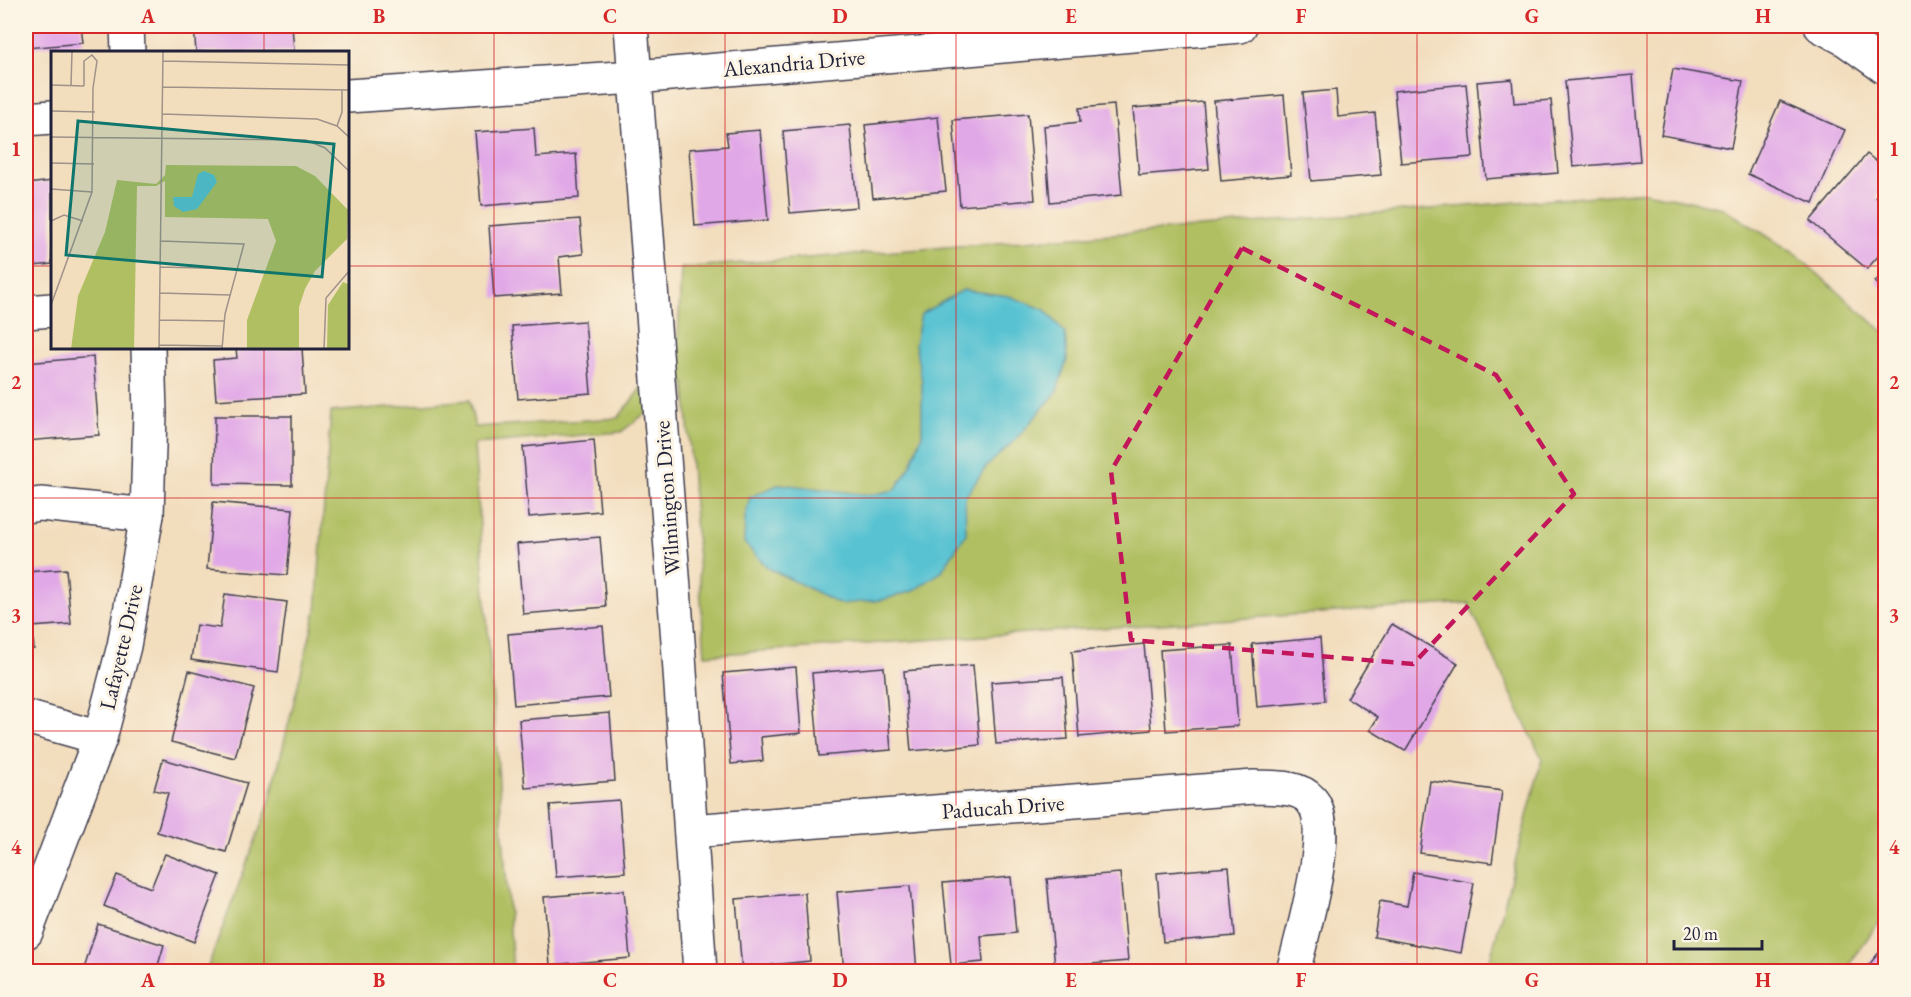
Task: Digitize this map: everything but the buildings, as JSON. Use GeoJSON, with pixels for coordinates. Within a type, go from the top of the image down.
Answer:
{"type":"FeatureCollection","features":[{"type":"Feature","properties":{"kind":"street"},"geometry":{"type":"LineString","coordinates":[[127,26],[129,51]]}},
{"type":"Feature","properties":{"kind":"street","name":"Wilmington Drive"},"geometry":{"type":"LineString","coordinates":[[631,26],[700,972]]}},
{"type":"Feature","properties":{"kind":"street","name":"Alexandria Drive"},"geometry":{"type":"LineString","coordinates":[[350,96],[634,77],[1240,26]]}},
{"type":"Feature","properties":{"kind":"street"},"geometry":{"type":"LineString","coordinates":[[1821,26],[1845,39],[1886,68]]}},
{"type":"Feature","properties":{"kind":"street"},"geometry":{"type":"LineString","coordinates":[[26,119],[51,117]]}},
{"type":"Feature","properties":{"kind":"street"},"geometry":{"type":"LineString","coordinates":[[26,312],[51,310]]}},
{"type":"Feature","properties":{"kind":"street","name":"Lafayette Drive"},"geometry":{"type":"LineString","coordinates":[[26,932],[100,738],[124,646],[147,515],[150,413],[148,350]]}},
{"type":"Feature","properties":{"kind":"street"},"geometry":{"type":"LineString","coordinates":[[26,506],[41,504],[147,515]]}},
{"type":"Feature","properties":{"kind":"street"},"geometry":{"type":"LineString","coordinates":[[26,717],[100,738]]}},
{"type":"Feature","properties":{"kind":"street","name":"Paducah Drive"},"geometry":{"type":"LineString","coordinates":[[691,831],[1254,788],[1298,791],[1312,801],[1318,816],[1321,838],[1318,864],[1293,972]]}},
{"type":"Feature","properties":{"kind":"highlighted area"},"geometry":{"type":"Polygon","coordinates":[[[1242,248],[1496,375],[1574,494],[1413,664],[1131,640],[1111,471],[1242,248]]]}},
{"type":"Feature","properties":{"kind":"green space"},"geometry":{"type":"Polygon","coordinates":[[[1646,192],[1723,208],[1794,253],[1885,333],[1885,913],[1847,971],[1487,971],[1542,759],[1468,603],[705,655],[685,383],[621,432],[474,444],[513,971],[206,972],[269,804],[316,611],[331,412],[469,400],[475,427],[618,418],[678,340],[681,268],[1646,192]]]}},
{"type":"Feature","properties":{"kind":"water"},"geometry":{"type":"Polygon","coordinates":[[[963,290],[1009,296],[1045,310],[1065,333],[1067,360],[1056,393],[1016,439],[986,467],[965,497],[966,534],[941,572],[913,591],[882,600],[840,604],[768,568],[744,543],[745,518],[750,497],[780,484],[870,495],[895,490],[911,465],[922,435],[922,381],[915,345],[921,314],[963,290]]]}}]}
